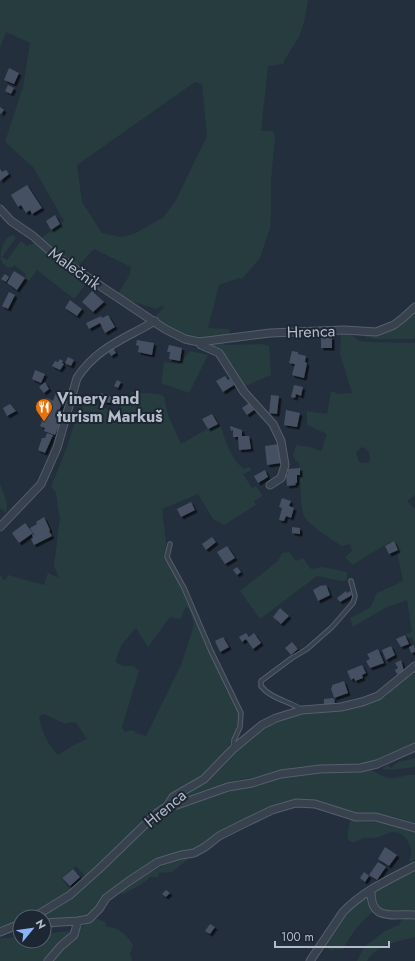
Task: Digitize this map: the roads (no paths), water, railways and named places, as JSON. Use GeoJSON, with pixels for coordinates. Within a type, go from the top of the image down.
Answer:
{"type":"FeatureCollection","features":[{"type":"Feature","properties":{"kind":"street","name":"Malečnik"},"geometry":{"type":"LineString","coordinates":[[0,209],[11,222],[69,264],[165,329],[185,339]]}},
{"type":"Feature","properties":{"kind":"street","name":"Hrenca"},"geometry":{"type":"LineString","coordinates":[[185,339],[199,342],[270,332],[344,330],[376,332],[394,325],[415,307]]}},
{"type":"Feature","properties":{"kind":"street"},"geometry":{"type":"LineString","coordinates":[[0,527],[41,484],[57,448],[77,378],[82,370],[102,350],[154,321]]}},
{"type":"Feature","properties":{"kind":"street","name":"Hrenca"},"geometry":{"type":"LineString","coordinates":[[199,342],[201,345],[219,353],[247,396],[273,424],[281,441],[285,465],[281,478],[270,485]]}},
{"type":"Feature","properties":{"kind":"street","name":"Hrenca"},"geometry":{"type":"LineString","coordinates":[[47,909],[70,895],[157,813],[167,806],[173,797],[204,778],[232,749],[262,725],[276,718],[302,710],[341,707],[378,696],[415,666]]}},
{"type":"Feature","properties":{"kind":"street"},"geometry":{"type":"LineString","coordinates":[[167,806],[177,805],[223,788],[252,783],[281,774],[320,769],[360,768],[377,764],[415,747]]}},
{"type":"Feature","properties":{"kind":"street"},"geometry":{"type":"LineString","coordinates":[[52,923],[89,919],[99,909],[106,898],[129,880],[158,862],[181,855],[194,853],[205,847],[219,836],[240,825],[272,810],[296,803],[315,804],[356,817],[376,818],[415,828]]}},
{"type":"Feature","properties":{"kind":"street"},"geometry":{"type":"LineString","coordinates":[[310,961],[343,912],[356,900],[415,866]]}},
{"type":"Feature","properties":{"kind":"street"},"geometry":{"type":"LineString","coordinates":[[371,890],[373,906],[380,913],[387,915],[415,915]]}},
{"type":"Feature","properties":{"kind":"street"},"geometry":{"type":"LineString","coordinates":[[48,961],[61,946],[74,935],[78,921]]}},
{"type":"Feature","properties":{"kind":"street"},"geometry":{"type":"LineString","coordinates":[[0,932],[12,927]]}},
{"type":"Feature","properties":{"kind":"lane"},"geometry":{"type":"LineString","coordinates":[[170,544],[167,557],[184,588],[211,651],[241,713],[240,727],[232,749]]}},
{"type":"Feature","properties":{"kind":"lane"},"geometry":{"type":"LineString","coordinates":[[302,710],[287,701],[266,692],[261,686],[261,681],[286,662],[307,649],[332,627],[353,603],[355,596],[351,582]]}},
{"type":"Feature","properties":{"kind":"place","name":"Vinery and turism Markuš"},"geometry":{"type":"Point","coordinates":[44,422]}}]}
